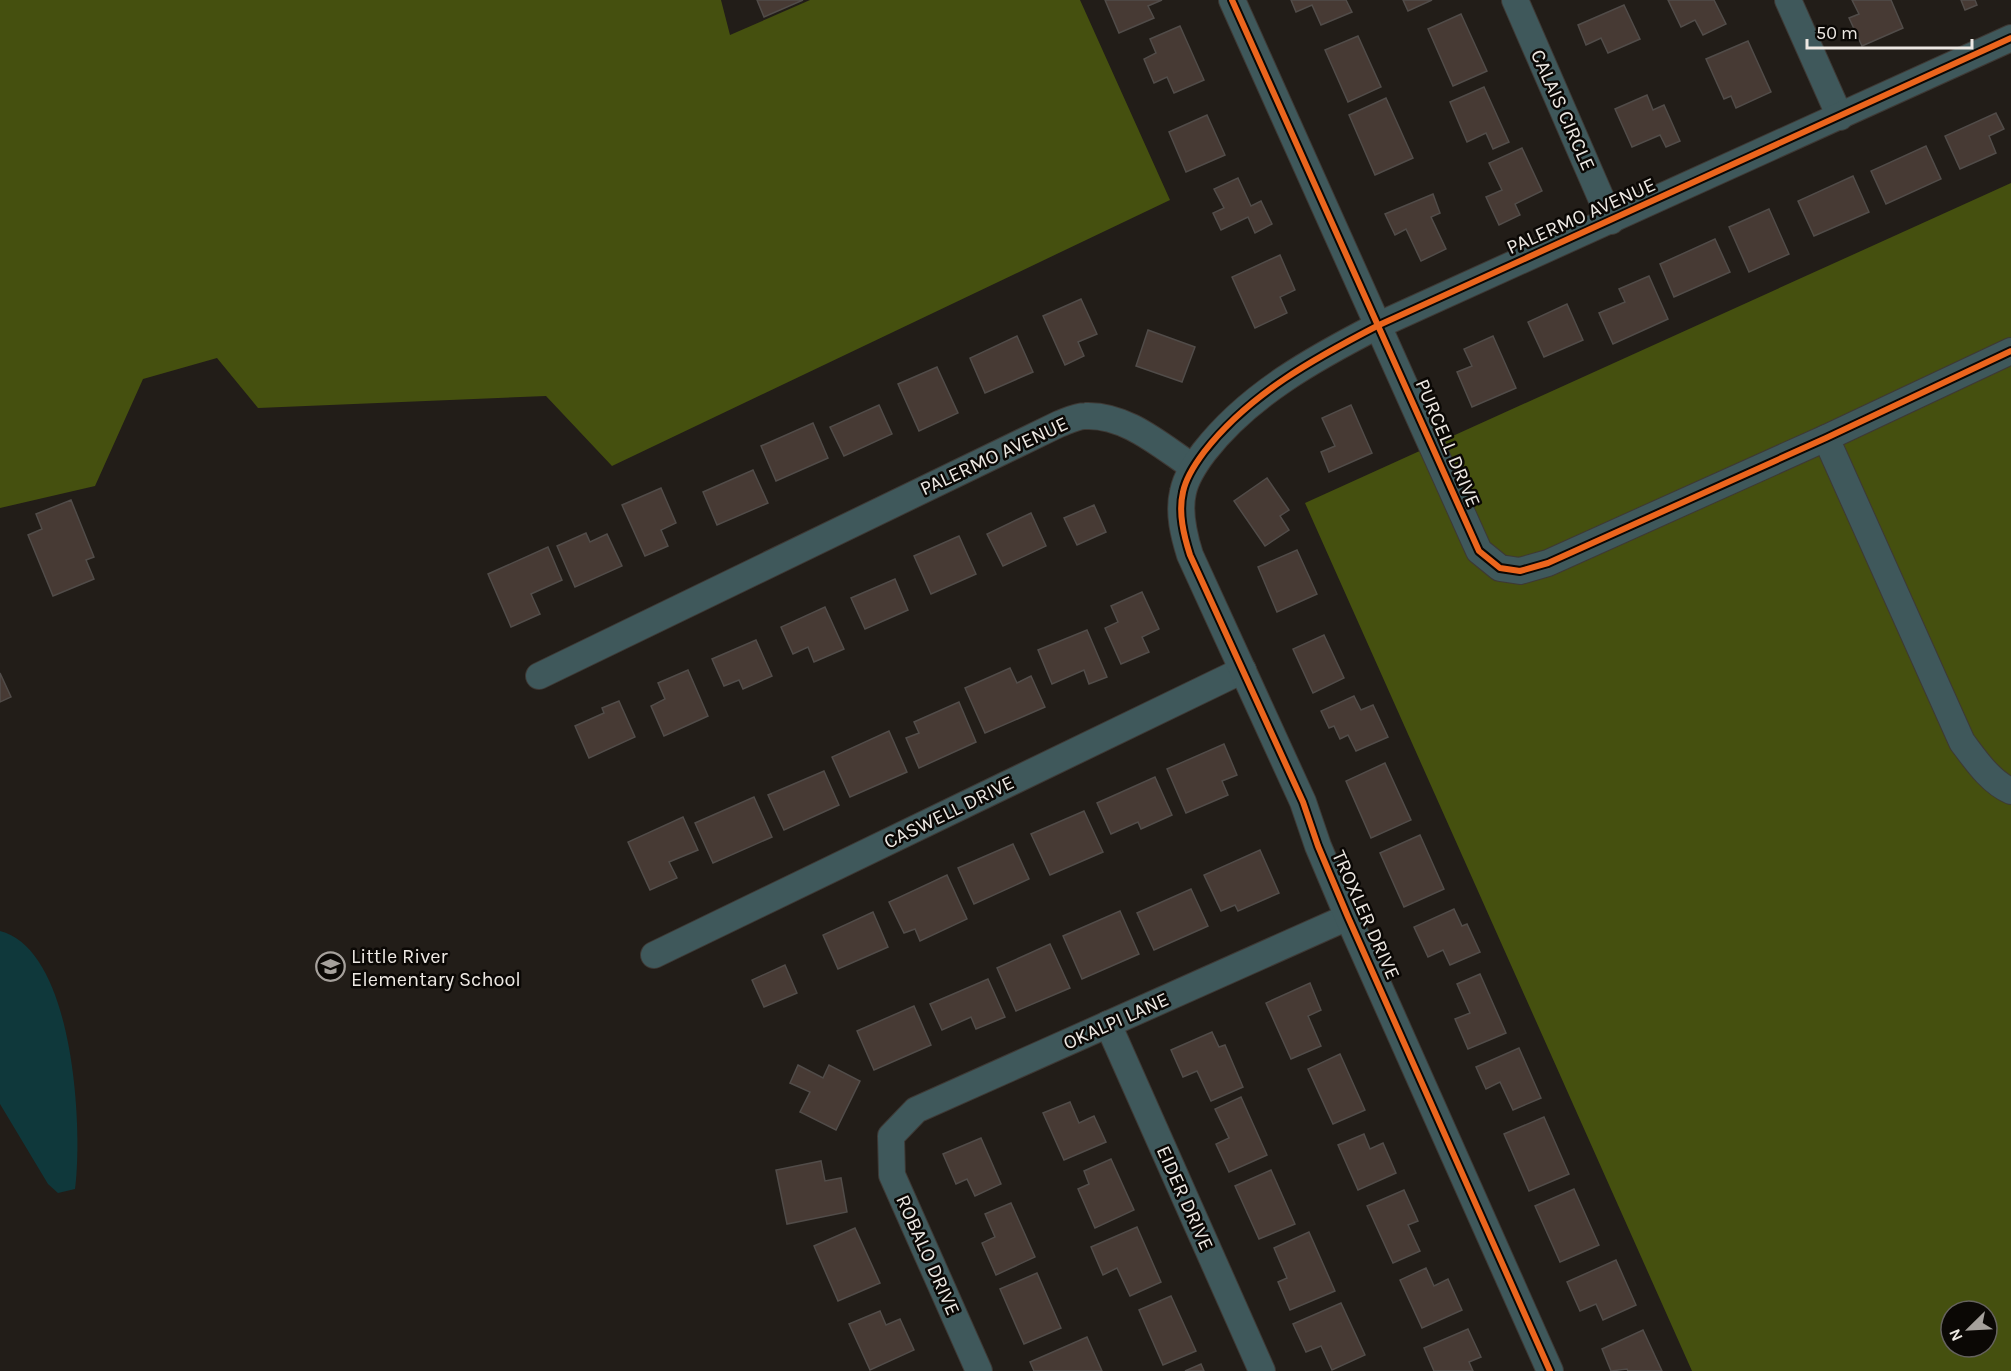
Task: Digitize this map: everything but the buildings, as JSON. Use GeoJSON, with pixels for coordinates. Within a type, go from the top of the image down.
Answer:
{"type":"FeatureCollection","features":[{"type":"Feature","properties":{"kind":"street","name":"PURCELL DRIVE"},"geometry":{"type":"LineString","coordinates":[[1232,0],[1432,443],[1460,513],[1479,551],[1500,568],[1520,571],[1548,563],[1826,438],[2011,351]]}},
{"type":"Feature","properties":{"kind":"street","name":"CALAIS CIRCLE"},"geometry":{"type":"LineString","coordinates":[[1515,0],[1611,221]]}},
{"type":"Feature","properties":{"kind":"street"},"geometry":{"type":"LineString","coordinates":[[1788,0],[1840,117]]}},
{"type":"Feature","properties":{"kind":"street","name":"PALERMO AVENUE"},"geometry":{"type":"LineString","coordinates":[[540,676],[1059,424],[1083,416],[1109,418],[1136,430],[1192,467],[1239,414],[1287,376],[1331,350],[1379,325],[2011,38]]}},
{"type":"Feature","properties":{"kind":"street"},"geometry":{"type":"LineString","coordinates":[[1826,438],[1962,742],[1982,767],[2004,788],[2011,791]]}},
{"type":"Feature","properties":{"kind":"street","name":"TROXLER DRIVE"},"geometry":{"type":"LineString","coordinates":[[1192,467],[1183,492],[1184,535],[1190,555],[1303,802],[1318,846],[1348,917],[1550,1371]]}},
{"type":"Feature","properties":{"kind":"street","name":"CASWELL DRIVE"},"geometry":{"type":"LineString","coordinates":[[654,955],[1243,670]]}},
{"type":"Feature","properties":{"kind":"street","name":"OKALPI LANE"},"geometry":{"type":"LineString","coordinates":[[891,1136],[916,1110],[1348,917]]}},
{"type":"Feature","properties":{"kind":"street","name":"EIDER DRIVE"},"geometry":{"type":"LineString","coordinates":[[1108,1024],[1262,1371]]}},
{"type":"Feature","properties":{"kind":"street","name":"ROBALO DRIVE"},"geometry":{"type":"LineString","coordinates":[[891,1136],[892,1174],[979,1371]]}},
{"type":"Feature","properties":{"kind":"green space"},"geometry":{"type":"Polygon","coordinates":[[[0,0],[721,0],[730,35],[810,0],[1080,0],[1170,200],[612,466],[546,396],[258,408],[217,358],[143,379],[95,486],[0,508],[0,0]]]}},
{"type":"Feature","properties":{"kind":"green space"},"geometry":{"type":"Polygon","coordinates":[[[2011,183],[2011,1371],[1692,1371],[1305,503],[2011,183]]]}},
{"type":"Feature","properties":{"kind":"water"},"geometry":{"type":"Polygon","coordinates":[[[0,931],[25,945],[44,971],[58,1005],[68,1044],[74,1085],[77,1125],[75,1189],[58,1193],[48,1184],[0,1104],[0,931]]]}},
{"type":"Feature","properties":{"kind":"cycle path"},"geometry":{"type":"LineString","coordinates":[[1232,0],[1479,551],[1500,568],[1520,571],[1548,563],[1826,438],[2011,351]]}},
{"type":"Feature","properties":{"kind":"cycle path"},"geometry":{"type":"LineString","coordinates":[[1550,1371],[1348,917],[1318,846],[1303,802],[1190,555],[1181,516],[1184,486],[1204,452],[1241,412],[1307,364],[1379,325],[2011,38]]}},
{"type":"Feature","properties":{"kind":"place","name":"Little River Elementary School"},"geometry":{"type":"Point","coordinates":[330,967]}}]}
